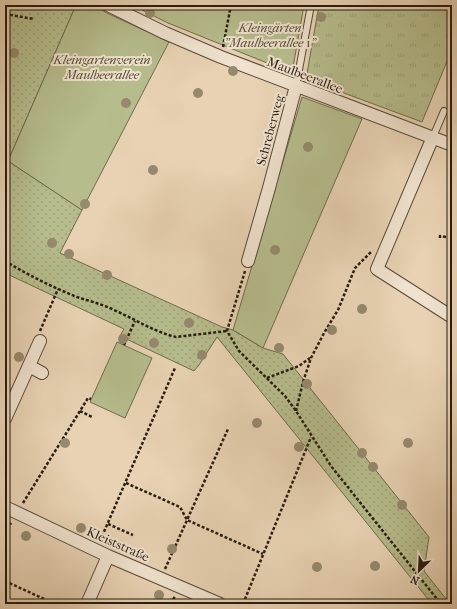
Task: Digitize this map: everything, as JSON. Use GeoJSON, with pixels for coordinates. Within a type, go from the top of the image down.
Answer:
{"type":"FeatureCollection","features":[{"type":"Feature","properties":{"kind":"street","name":"Maulbeerallee"},"geometry":{"type":"LineString","coordinates":[[108,5],[165,33],[221,57],[452,145]]}},
{"type":"Feature","properties":{"kind":"street","name":"Schreberweg"},"geometry":{"type":"LineString","coordinates":[[248,261],[296,86]]}},
{"type":"Feature","properties":{"kind":"street"},"geometry":{"type":"LineString","coordinates":[[433,137],[377,269],[452,318]]}},
{"type":"Feature","properties":{"kind":"street"},"geometry":{"type":"LineString","coordinates":[[5,419],[40,341]]}},
{"type":"Feature","properties":{"kind":"street"},"geometry":{"type":"LineString","coordinates":[[29,366],[42,373]]}},
{"type":"Feature","properties":{"kind":"street","name":"Kleiststraße"},"geometry":{"type":"LineString","coordinates":[[5,507],[108,556],[220,604]]}},
{"type":"Feature","properties":{"kind":"street"},"geometry":{"type":"LineString","coordinates":[[87,604],[108,556]]}},
{"type":"Feature","properties":{"kind":"lane","name":"Schreberweg"},"geometry":{"type":"LineString","coordinates":[[296,86],[311,5]]}},
{"type":"Feature","properties":{"kind":"lane"},"geometry":{"type":"LineString","coordinates":[[433,137],[444,111]]}},
{"type":"Feature","properties":{"kind":"path"},"geometry":{"type":"LineString","coordinates":[[221,57],[231,5]]}},
{"type":"Feature","properties":{"kind":"path"},"geometry":{"type":"LineString","coordinates":[[5,14],[34,19]]}},
{"type":"Feature","properties":{"kind":"path"},"geometry":{"type":"LineString","coordinates":[[440,238],[440,236],[446,237],[452,234]]}},
{"type":"Feature","properties":{"kind":"path"},"geometry":{"type":"LineString","coordinates":[[296,412],[310,358],[338,310],[355,268],[371,252],[388,244]]}},
{"type":"Feature","properties":{"kind":"path"},"geometry":{"type":"LineString","coordinates":[[5,261],[27,274],[58,289],[115,310],[135,321],[169,335],[176,337],[227,331]]}},
{"type":"Feature","properties":{"kind":"path"},"geometry":{"type":"LineString","coordinates":[[248,261],[227,331],[239,351],[285,396],[331,466],[441,604]]}},
{"type":"Feature","properties":{"kind":"path"},"geometry":{"type":"LineString","coordinates":[[40,341],[40,330],[58,289]]}},
{"type":"Feature","properties":{"kind":"path"},"geometry":{"type":"LineString","coordinates":[[124,345],[135,321]]}},
{"type":"Feature","properties":{"kind":"path"},"geometry":{"type":"LineString","coordinates":[[267,378],[299,366],[310,358]]}},
{"type":"Feature","properties":{"kind":"path"},"geometry":{"type":"LineString","coordinates":[[96,550],[175,368]]}},
{"type":"Feature","properties":{"kind":"path"},"geometry":{"type":"LineString","coordinates":[[17,513],[88,398],[91,399]]}},
{"type":"Feature","properties":{"kind":"path"},"geometry":{"type":"LineString","coordinates":[[80,411],[92,417]]}},
{"type":"Feature","properties":{"kind":"path"},"geometry":{"type":"LineString","coordinates":[[161,578],[228,429]]}},
{"type":"Feature","properties":{"kind":"path"},"geometry":{"type":"LineString","coordinates":[[243,604],[312,437]]}},
{"type":"Feature","properties":{"kind":"path"},"geometry":{"type":"LineString","coordinates":[[126,483],[180,507],[187,520],[263,554]]}},
{"type":"Feature","properties":{"kind":"path"},"geometry":{"type":"LineString","coordinates":[[108,524],[133,535]]}},
{"type":"Feature","properties":{"kind":"path"},"geometry":{"type":"LineString","coordinates":[[5,581],[55,604]]}},
{"type":"Feature","properties":{"kind":"green space"},"geometry":{"type":"Polygon","coordinates":[[[5,5],[76,5],[8,161],[82,210],[60,253],[222,327],[233,330],[263,348],[283,354],[429,537],[424,571],[450,604],[432,604],[217,337],[194,371],[120,336],[124,329],[5,273],[5,5]]]}},
{"type":"Feature","properties":{"kind":"green space","name":"Kleingartenverein Maulbeerallee"},"geometry":{"type":"Polygon","coordinates":[[[76,5],[93,5],[169,42],[82,210],[8,161],[76,5]]]}},
{"type":"Feature","properties":{"kind":"green space","name":"Kleingärten \"Maulbeerallee 1\""},"geometry":{"type":"Polygon","coordinates":[[[132,5],[304,5],[292,73],[168,23],[132,5]]]}},
{"type":"Feature","properties":{"kind":"green space"},"geometry":{"type":"Polygon","coordinates":[[[319,5],[452,5],[452,49],[422,122],[306,79],[319,5]]]}},
{"type":"Feature","properties":{"kind":"green space"},"geometry":{"type":"Polygon","coordinates":[[[302,97],[362,119],[263,348],[233,330],[302,97]]]}},
{"type":"Feature","properties":{"kind":"green space"},"geometry":{"type":"Polygon","coordinates":[[[117,342],[152,358],[125,418],[90,402],[117,342]]]}}]}
